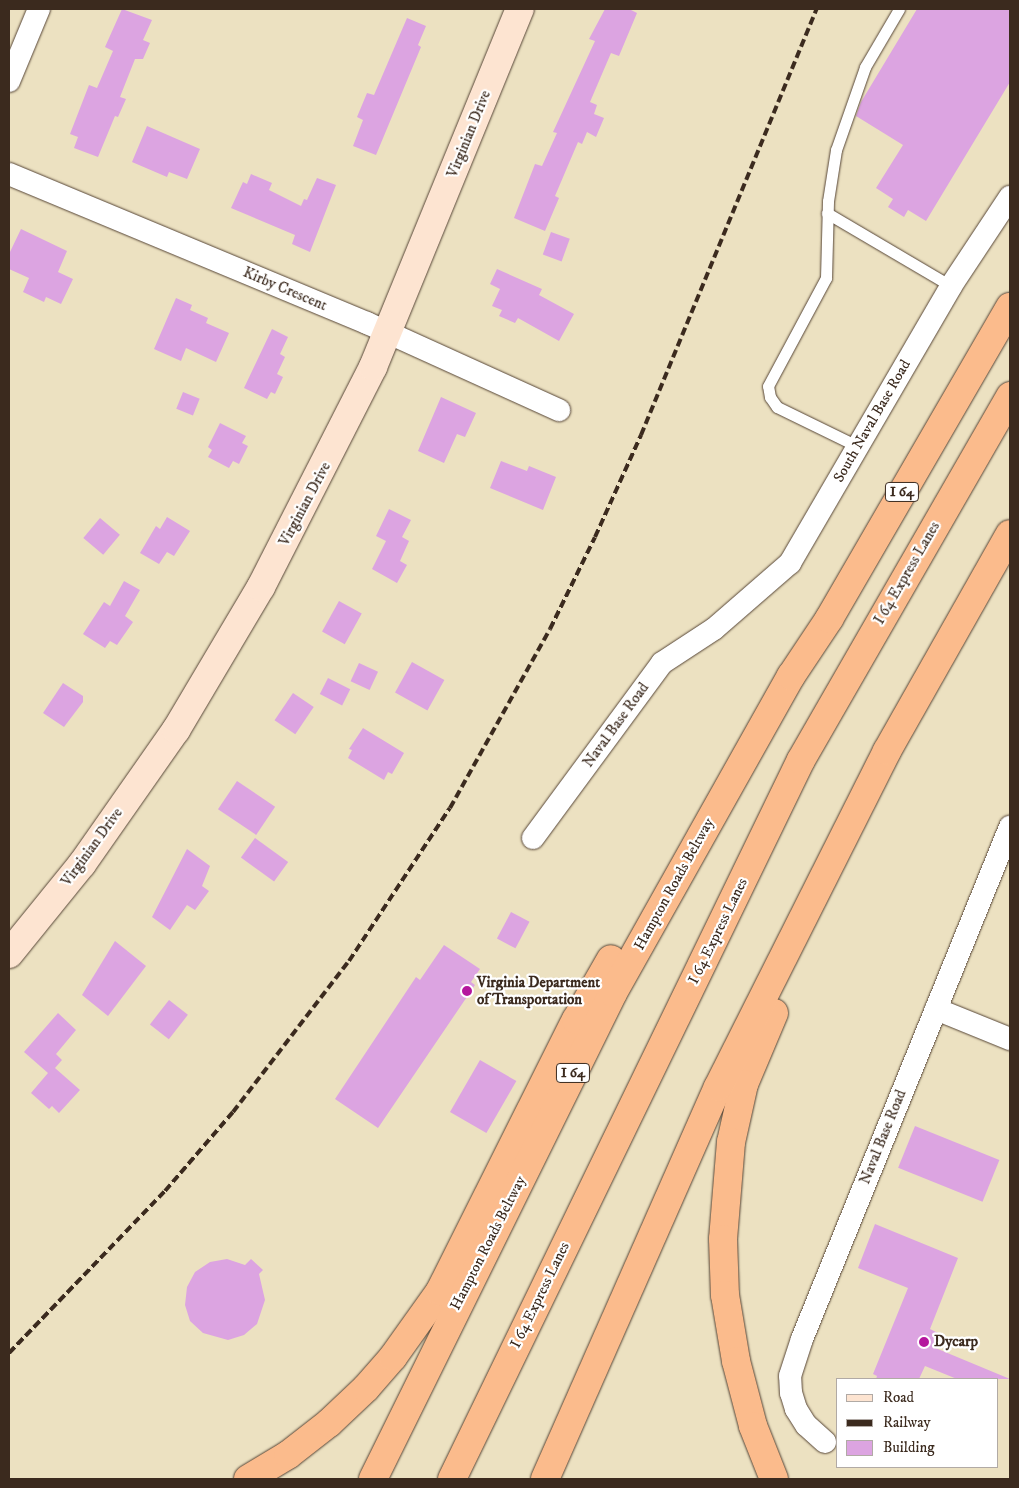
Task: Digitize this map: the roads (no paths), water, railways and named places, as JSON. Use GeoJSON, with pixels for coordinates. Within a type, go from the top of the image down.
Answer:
{"type":"FeatureCollection","features":[{"type":"Feature","properties":{"kind":"highway","name":"Hampton Roads Beltway"},"geometry":{"type":"LineString","coordinates":[[373,1479],[613,993],[791,676],[829,619],[1010,307]]}},
{"type":"Feature","properties":{"kind":"highway","name":"I 64 Express Lanes"},"geometry":{"type":"LineString","coordinates":[[452,1479],[801,760],[1010,396]]}},
{"type":"Feature","properties":{"kind":"highway"},"geometry":{"type":"LineString","coordinates":[[545,1479],[718,1087],[846,832],[920,692],[1010,534]]}},
{"type":"Feature","properties":{"kind":"highway"},"geometry":{"type":"LineString","coordinates":[[261,1475],[329,1423],[366,1388],[393,1357],[440,1291],[576,1020],[729,752],[791,676]]}},
{"type":"Feature","properties":{"kind":"highway"},"geometry":{"type":"LineString","coordinates":[[774,1479],[746,1404],[726,1295],[723,1239],[731,1142],[744,1084],[846,832]]}},
{"type":"Feature","properties":{"kind":"street"},"geometry":{"type":"LineString","coordinates":[[9,82],[39,9]]}},
{"type":"Feature","properties":{"kind":"street","name":"Virginian Drive"},"geometry":{"type":"LineString","coordinates":[[9,954],[82,864],[176,730],[262,588],[322,473],[387,332],[520,9]]}},
{"type":"Feature","properties":{"kind":"street","name":"Kirby Crescent"},"geometry":{"type":"LineString","coordinates":[[9,174],[387,332],[559,410]]}},
{"type":"Feature","properties":{"kind":"street","name":"South Naval Base Road"},"geometry":{"type":"LineString","coordinates":[[714,628],[790,563],[951,286],[1010,197]]}},
{"type":"Feature","properties":{"kind":"street","name":"Naval Base Road"},"geometry":{"type":"LineString","coordinates":[[532,838],[662,663],[714,628]]}},
{"type":"Feature","properties":{"kind":"street","name":"Naval Base Road"},"geometry":{"type":"LineString","coordinates":[[825,1442],[806,1425],[796,1408],[790,1393],[790,1376],[805,1330],[1010,827]]}},
{"type":"Feature","properties":{"kind":"street"},"geometry":{"type":"LineString","coordinates":[[936,1009],[1010,1039]]}},
{"type":"Feature","properties":{"kind":"lane"},"geometry":{"type":"LineString","coordinates":[[857,446],[777,407],[770,397],[768,386],[826,278],[827,213],[836,150],[848,110],[865,67],[898,9]]}},
{"type":"Feature","properties":{"kind":"lane"},"geometry":{"type":"LineString","coordinates":[[827,213],[951,286]]}},
{"type":"Feature","properties":{"kind":"railway"},"geometry":{"type":"LineString","coordinates":[[9,1353],[165,1191],[233,1112],[349,961],[450,808],[550,629],[595,537],[641,435],[817,9]]}},
{"type":"Feature","properties":{"kind":"place","name":"Virginia Department of Transportation"},"geometry":{"type":"Point","coordinates":[467,991]}},
{"type":"Feature","properties":{"kind":"place","name":"Dycarp"},"geometry":{"type":"Point","coordinates":[924,1342]}}]}
